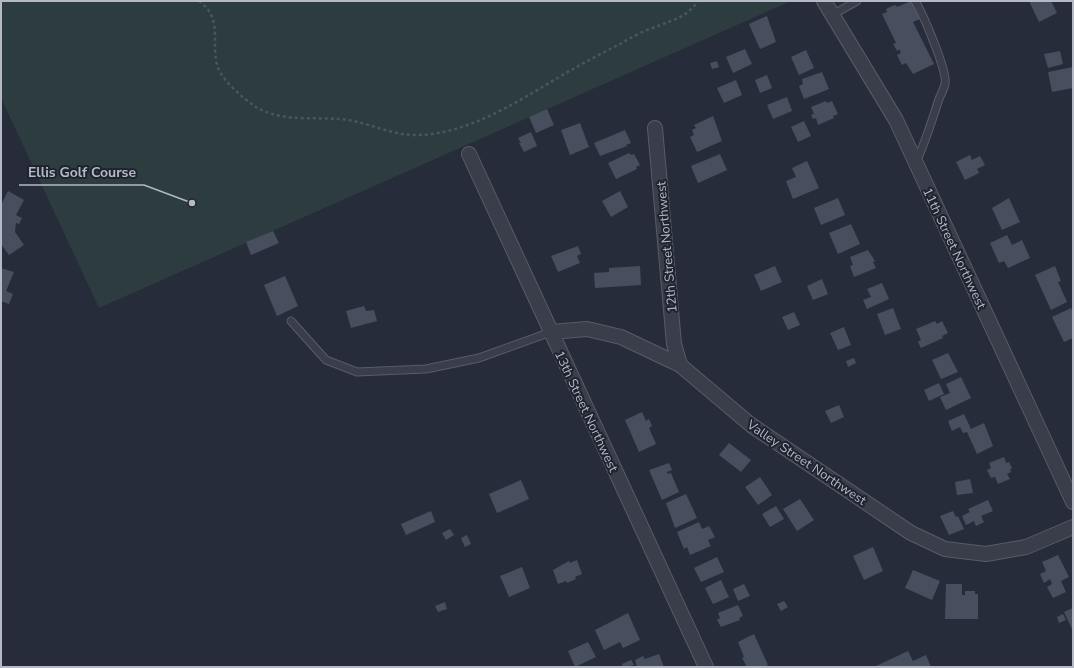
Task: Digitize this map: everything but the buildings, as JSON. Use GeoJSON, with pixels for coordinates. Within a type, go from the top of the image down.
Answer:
{"type":"FeatureCollection","features":[{"type":"Feature","properties":{"kind":"street","name":"11th Street Northwest"},"geometry":{"type":"LineString","coordinates":[[824,1],[896,120],[1073,502]]}},
{"type":"Feature","properties":{"kind":"street","name":"12th Street Northwest"},"geometry":{"type":"LineString","coordinates":[[655,128],[674,344],[680,365]]}},
{"type":"Feature","properties":{"kind":"street","name":"13th Street Northwest"},"geometry":{"type":"LineString","coordinates":[[469,154],[706,667]]}},
{"type":"Feature","properties":{"kind":"street","name":"Valley Street Northwest"},"geometry":{"type":"LineString","coordinates":[[551,332],[586,330],[621,337],[680,365],[751,425],[911,533],[945,549],[986,554],[1026,546],[1073,527]]}},
{"type":"Feature","properties":{"kind":"lane"},"geometry":{"type":"LineString","coordinates":[[832,15],[857,1]]}},
{"type":"Feature","properties":{"kind":"lane"},"geometry":{"type":"LineString","coordinates":[[915,1],[922,12],[930,36],[942,62],[945,83],[926,142],[916,162]]}},
{"type":"Feature","properties":{"kind":"lane"},"geometry":{"type":"LineString","coordinates":[[291,321],[326,360],[357,372],[426,369],[479,358],[551,332]]}},
{"type":"Feature","properties":{"kind":"path"},"geometry":{"type":"LineString","coordinates":[[199,1],[206,6],[214,17],[217,65],[222,76],[255,106],[263,111],[286,117],[353,120],[396,133],[418,136],[448,131],[475,122],[537,91],[628,40],[658,26],[679,19],[689,13],[698,1]]}},
{"type":"Feature","properties":{"kind":"shaded area"},"geometry":{"type":"Polygon","coordinates":[[[1,1],[791,1],[99,308],[1,98],[1,1]]]}},
{"type":"Feature","properties":{"kind":"place","name":"Ellis Golf Course"},"geometry":{"type":"Point","coordinates":[192,203]}}]}
